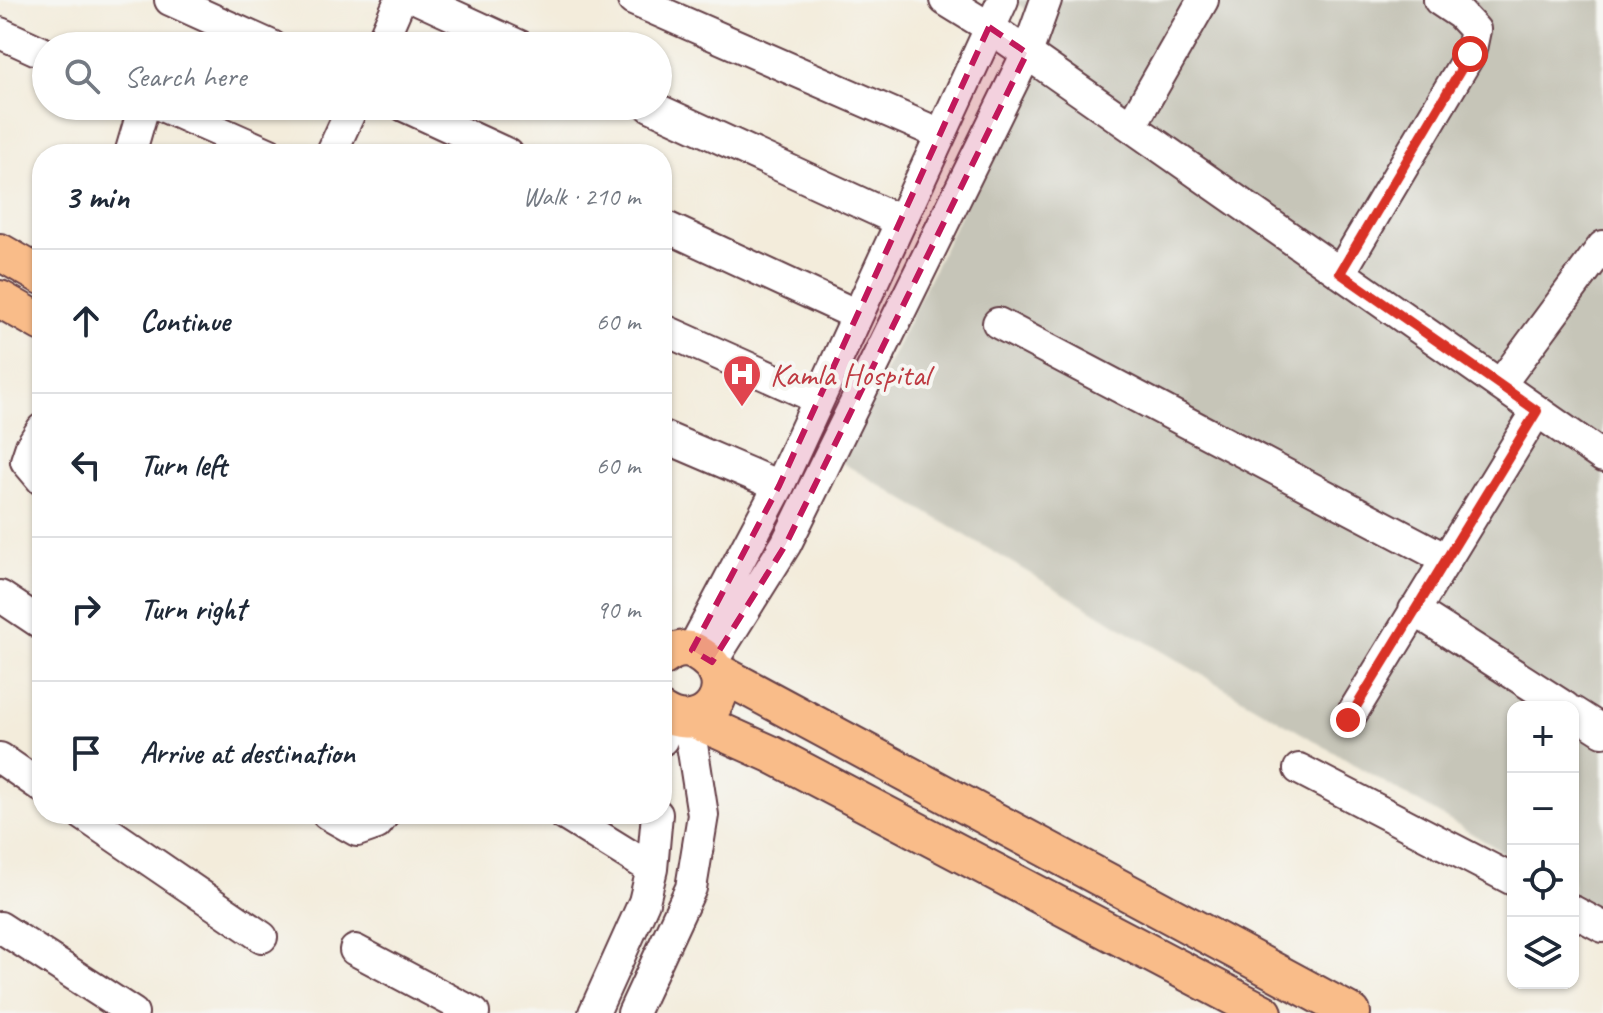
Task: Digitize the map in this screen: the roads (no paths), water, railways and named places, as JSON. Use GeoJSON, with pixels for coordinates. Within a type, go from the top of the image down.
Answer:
{"type":"FeatureCollection","features":[{"type":"Feature","properties":{"kind":"main road"},"geometry":{"type":"LineString","coordinates":[[0,252],[32,270]]}},
{"type":"Feature","properties":{"kind":"main road"},"geometry":{"type":"LineString","coordinates":[[0,299],[32,317]]}},
{"type":"Feature","properties":{"kind":"main road"},"geometry":{"type":"LineString","coordinates":[[674,721],[713,706],[720,683],[688,654]]}},
{"type":"Feature","properties":{"kind":"main road"},"geometry":{"type":"LineString","coordinates":[[688,654],[1352,1013]]}},
{"type":"Feature","properties":{"kind":"main road"},"geometry":{"type":"LineString","coordinates":[[674,721],[771,754],[1264,1013]]}},
{"type":"Feature","properties":{"kind":"street"},"geometry":{"type":"LineString","coordinates":[[170,0],[241,32]]}},
{"type":"Feature","properties":{"kind":"street"},"geometry":{"type":"LineString","coordinates":[[386,32],[400,0]]}},
{"type":"Feature","properties":{"kind":"street"},"geometry":{"type":"LineString","coordinates":[[420,0],[490,32]]}},
{"type":"Feature","properties":{"kind":"street"},"geometry":{"type":"LineString","coordinates":[[633,0],[940,134]]}},
{"type":"Feature","properties":{"kind":"street"},"geometry":{"type":"LineString","coordinates":[[945,0],[1027,53],[1603,457]]}},
{"type":"Feature","properties":{"kind":"street"},"geometry":{"type":"LineString","coordinates":[[688,654],[779,486],[1003,0]]}},
{"type":"Feature","properties":{"kind":"street"},"geometry":{"type":"LineString","coordinates":[[688,654],[786,544],[1027,53],[1046,0]]}},
{"type":"Feature","properties":{"kind":"street"},"geometry":{"type":"LineString","coordinates":[[1131,126],[1203,0]]}},
{"type":"Feature","properties":{"kind":"street"},"geometry":{"type":"LineString","coordinates":[[1340,273],[1470,54],[1475,30],[1460,14],[1439,0]]}},
{"type":"Feature","properties":{"kind":"street"},"geometry":{"type":"LineString","coordinates":[[0,33],[32,48]]}},
{"type":"Feature","properties":{"kind":"street"},"geometry":{"type":"LineString","coordinates":[[672,116],[900,221]]}},
{"type":"Feature","properties":{"kind":"street"},"geometry":{"type":"LineString","coordinates":[[133,144],[140,120]]}},
{"type":"Feature","properties":{"kind":"street"},"geometry":{"type":"LineString","coordinates":[[194,120],[248,144]]}},
{"type":"Feature","properties":{"kind":"street"},"geometry":{"type":"LineString","coordinates":[[336,144],[347,120]]}},
{"type":"Feature","properties":{"kind":"street"},"geometry":{"type":"LineString","coordinates":[[434,120],[486,144]]}},
{"type":"Feature","properties":{"kind":"street"},"geometry":{"type":"LineString","coordinates":[[672,230],[857,315]]}},
{"type":"Feature","properties":{"kind":"street"},"geometry":{"type":"LineString","coordinates":[[1500,385],[1603,246]]}},
{"type":"Feature","properties":{"kind":"street"},"geometry":{"type":"LineString","coordinates":[[998,323],[1446,559]]}},
{"type":"Feature","properties":{"kind":"street"},"geometry":{"type":"LineString","coordinates":[[672,333],[819,399]]}},
{"type":"Feature","properties":{"kind":"street"},"geometry":{"type":"LineString","coordinates":[[1348,720],[1537,411]]}},
{"type":"Feature","properties":{"kind":"street"},"geometry":{"type":"LineString","coordinates":[[672,440],[779,486]]}},
{"type":"Feature","properties":{"kind":"street"},"geometry":{"type":"LineString","coordinates":[[32,444],[26,461],[32,468]]}},
{"type":"Feature","properties":{"kind":"street"},"geometry":{"type":"LineString","coordinates":[[0,596],[32,617]]}},
{"type":"Feature","properties":{"kind":"street"},"geometry":{"type":"LineString","coordinates":[[1414,610],[1556,701]]}},
{"type":"Feature","properties":{"kind":"street"},"geometry":{"type":"LineString","coordinates":[[1579,716],[1603,731]]}},
{"type":"Feature","properties":{"kind":"street"},"geometry":{"type":"LineString","coordinates":[[633,1013],[691,888],[703,815],[674,721]]}},
{"type":"Feature","properties":{"kind":"street"},"geometry":{"type":"LineString","coordinates":[[0,758],[32,780]]}},
{"type":"Feature","properties":{"kind":"street"},"geometry":{"type":"LineString","coordinates":[[1299,769],[1507,877]]}},
{"type":"Feature","properties":{"kind":"street"},"geometry":{"type":"LineString","coordinates":[[97,824],[262,937]]}},
{"type":"Feature","properties":{"kind":"street"},"geometry":{"type":"LineString","coordinates":[[345,824],[357,831],[377,824]]}},
{"type":"Feature","properties":{"kind":"street"},"geometry":{"type":"LineString","coordinates":[[579,824],[652,869]]}},
{"type":"Feature","properties":{"kind":"street"},"geometry":{"type":"LineString","coordinates":[[594,1013],[644,902],[652,869],[656,824]]}},
{"type":"Feature","properties":{"kind":"street"},"geometry":{"type":"LineString","coordinates":[[1579,914],[1603,927]]}},
{"type":"Feature","properties":{"kind":"street"},"geometry":{"type":"LineString","coordinates":[[0,927],[133,1013]]}},
{"type":"Feature","properties":{"kind":"street"},"geometry":{"type":"LineString","coordinates":[[355,950],[474,1013]]}},
{"type":"Feature","properties":{"kind":"place","name":"Kamla Hospital"},"geometry":{"type":"Point","coordinates":[742,408]}}]}
